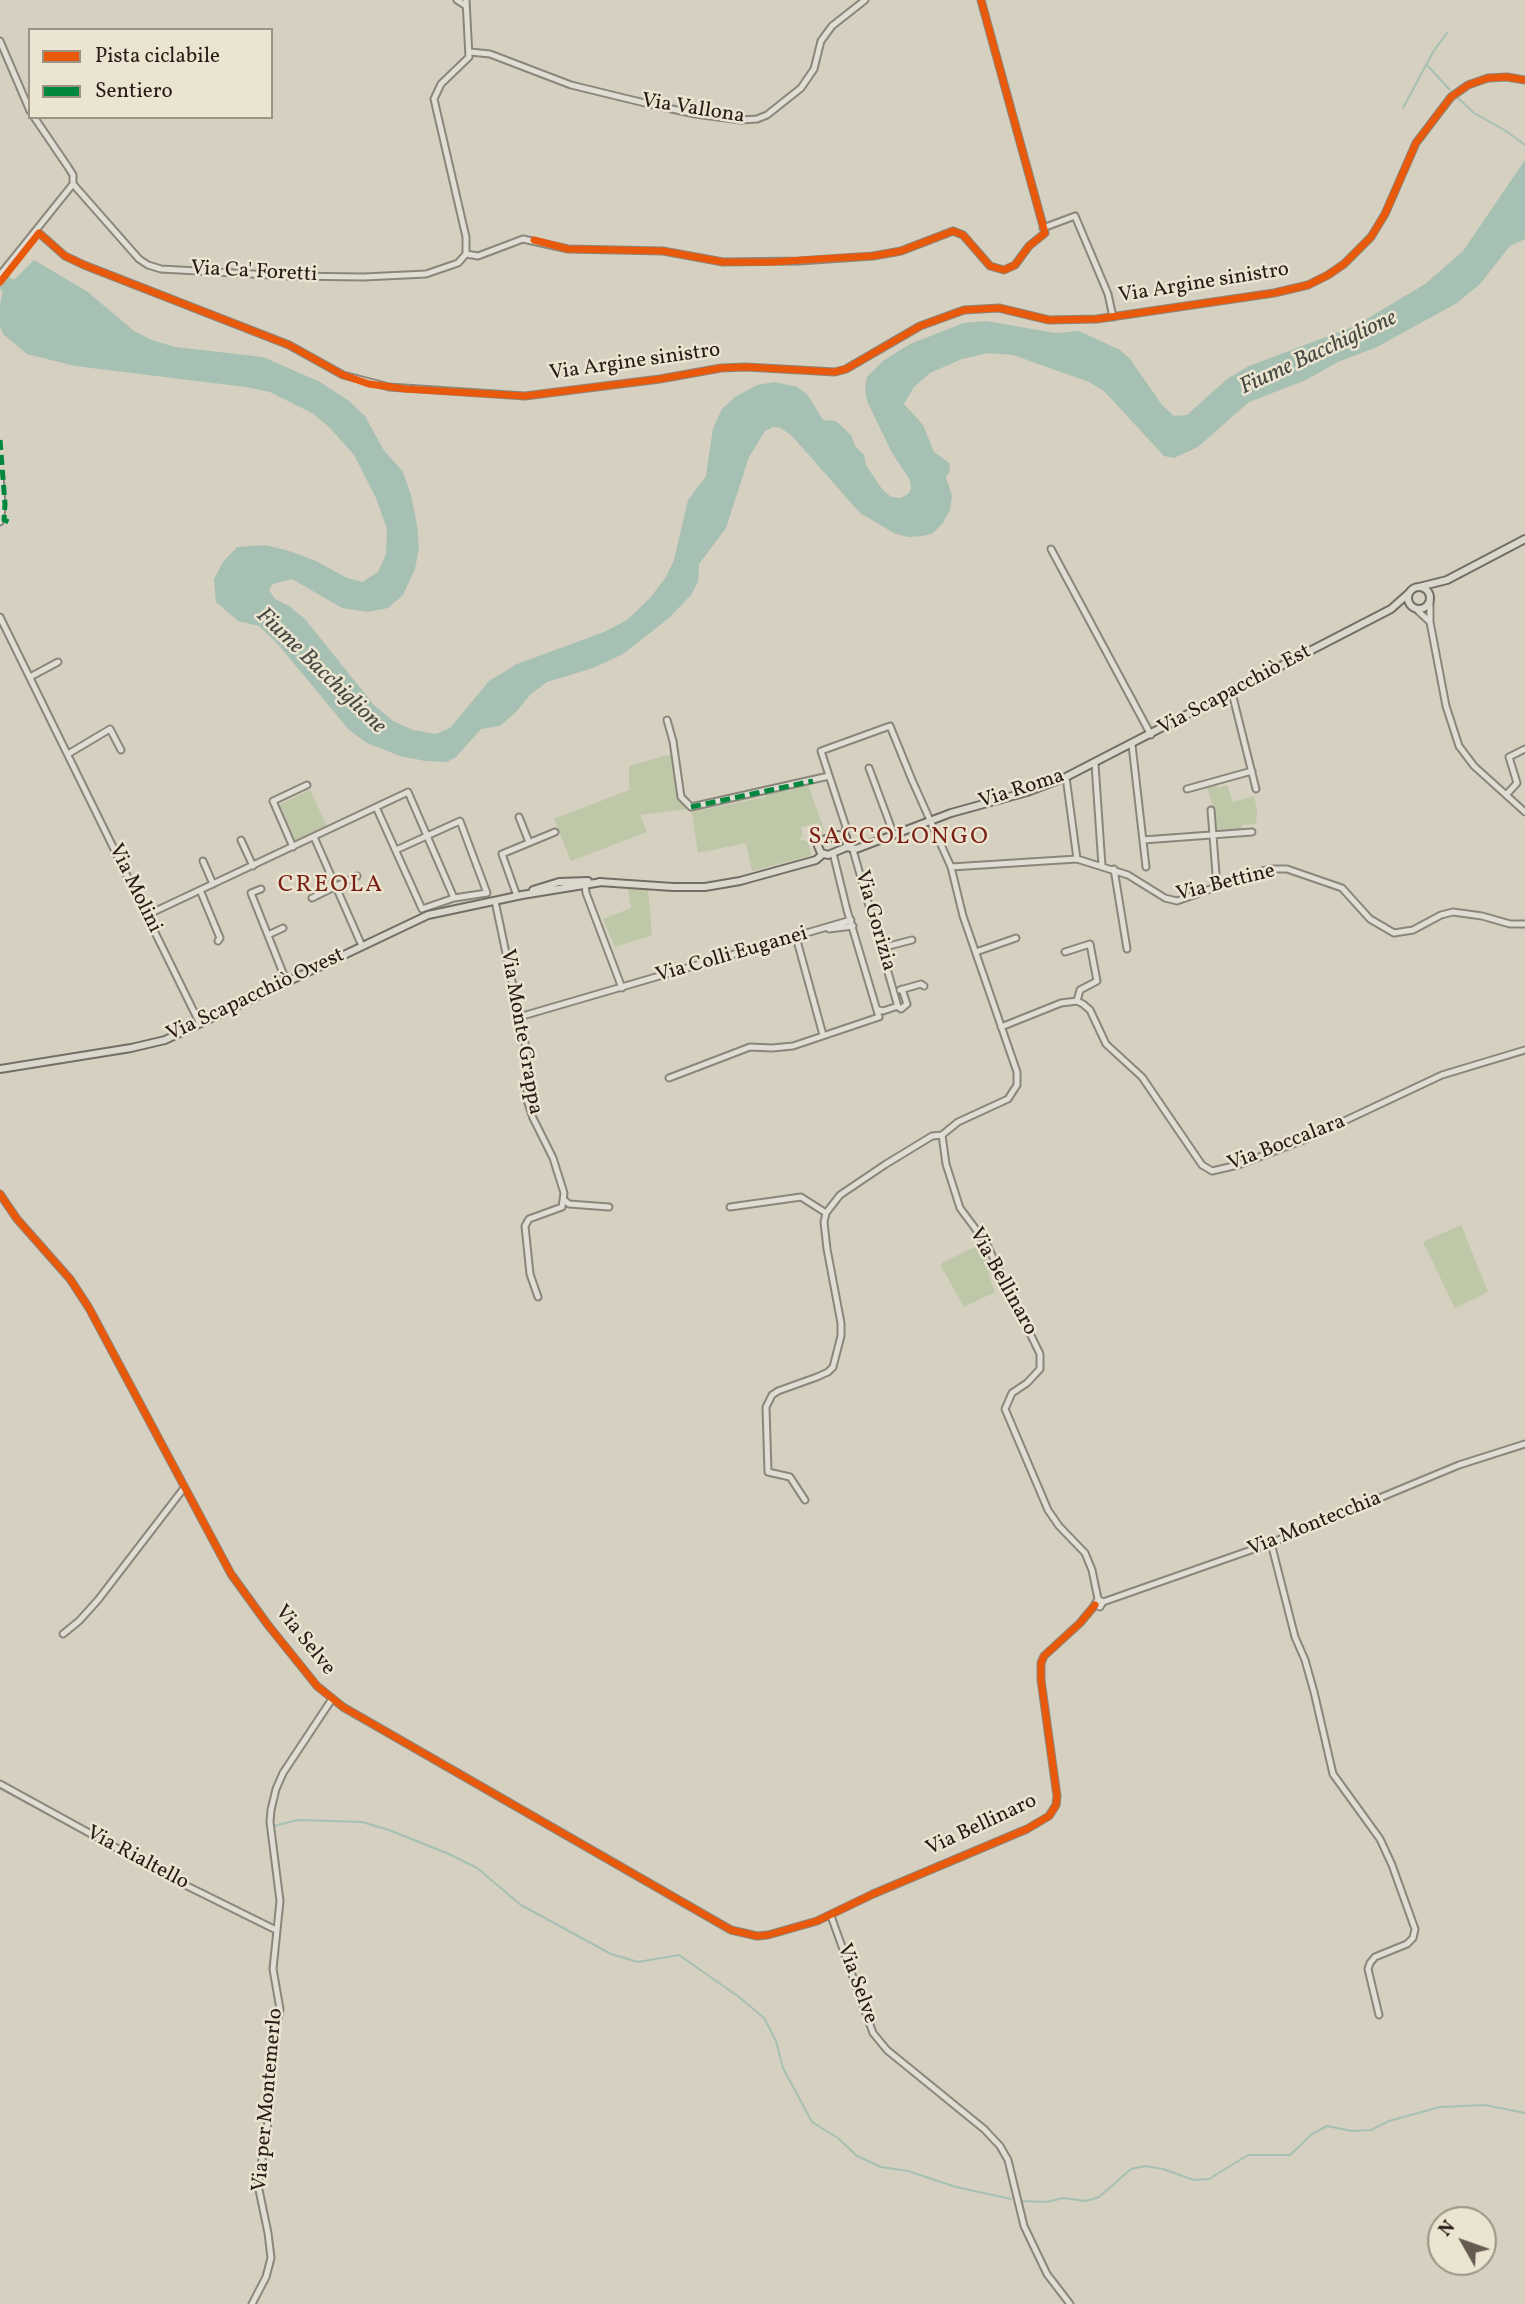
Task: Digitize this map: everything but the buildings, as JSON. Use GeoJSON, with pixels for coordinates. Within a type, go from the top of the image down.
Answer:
{"type":"FeatureCollection","features":[{"type":"Feature","properties":{"kind":"main road","name":"Via Scapacchiò Est"},"geometry":{"type":"LineString","coordinates":[[1078,772],[1391,609],[1419,587],[1447,580],[1525,539]]}},
{"type":"Feature","properties":{"kind":"main road","name":"Via Scapacchiò Est"},"geometry":{"type":"LineString","coordinates":[[1391,609],[1425,607],[1433,593],[1447,580]]}},
{"type":"Feature","properties":{"kind":"main road"},"geometry":{"type":"LineString","coordinates":[[1419,587],[1427,590],[1430,601]]}},
{"type":"Feature","properties":{"kind":"main road"},"geometry":{"type":"LineString","coordinates":[[1409,593],[1408,600],[1415,608]]}},
{"type":"Feature","properties":{"kind":"main road","name":"Via Roma"},"geometry":{"type":"LineString","coordinates":[[823,855],[834,855],[930,821],[1027,792],[1078,772]]}},
{"type":"Feature","properties":{"kind":"main road"},"geometry":{"type":"LineString","coordinates":[[519,895],[559,882],[705,887],[732,883],[819,859],[823,855],[818,846],[822,840],[844,835],[850,848]]}},
{"type":"Feature","properties":{"kind":"main road"},"geometry":{"type":"LineString","coordinates":[[519,895],[603,882]]}},
{"type":"Feature","properties":{"kind":"main road","name":"Via Scapacchiò Ovest"},"geometry":{"type":"LineString","coordinates":[[0,1069],[148,1045],[200,1024],[440,911],[474,900],[495,901],[519,895]]}},
{"type":"Feature","properties":{"kind":"street"},"geometry":{"type":"LineString","coordinates":[[457,0],[466,3],[469,57],[441,84],[434,99],[466,237],[466,254]]}},
{"type":"Feature","properties":{"kind":"street","name":"Via Vallona"},"geometry":{"type":"LineString","coordinates":[[470,52],[490,54],[571,85],[649,104],[695,114],[741,120],[757,119],[767,115],[801,88],[814,69],[821,41],[832,26],[865,0]]}},
{"type":"Feature","properties":{"kind":"street"},"geometry":{"type":"LineString","coordinates":[[981,0],[1044,228],[1075,216],[1108,295],[1113,317]]}},
{"type":"Feature","properties":{"kind":"street"},"geometry":{"type":"LineString","coordinates":[[0,41],[28,106]]}},
{"type":"Feature","properties":{"kind":"street","name":"Via Argine sinistro"},"geometry":{"type":"LineString","coordinates":[[39,233],[65,256],[84,265],[289,345],[343,375],[369,384],[406,389],[525,396],[660,379],[721,368],[835,372],[846,369],[920,326],[964,310],[999,308],[1049,320],[1113,317],[1274,293],[1308,285],[1344,264],[1371,237],[1385,214],[1416,143],[1451,97],[1468,85],[1488,78],[1507,76],[1525,80]]}},
{"type":"Feature","properties":{"kind":"street"},"geometry":{"type":"LineString","coordinates":[[0,275],[73,184],[73,175],[35,119]]}},
{"type":"Feature","properties":{"kind":"street","name":"Via Ca' Foretti"},"geometry":{"type":"LineString","coordinates":[[73,184],[139,259],[148,265],[162,269],[289,276],[426,275],[458,263],[466,254],[478,256],[523,239],[568,249],[663,251],[723,262],[799,261],[873,256],[901,251],[953,231],[963,235],[990,266],[1004,270],[1015,265],[1029,246],[1043,237],[1044,228]]}},
{"type":"Feature","properties":{"kind":"street"},"geometry":{"type":"LineString","coordinates":[[0,474],[0,522]]}},
{"type":"Feature","properties":{"kind":"street"},"geometry":{"type":"LineString","coordinates":[[1051,549],[1151,735]]}},
{"type":"Feature","properties":{"kind":"street"},"geometry":{"type":"LineString","coordinates":[[1430,601],[1430,622],[1448,713],[1459,746],[1474,766],[1525,812]]}},
{"type":"Feature","properties":{"kind":"street"},"geometry":{"type":"LineString","coordinates":[[1415,608],[1430,622]]}},
{"type":"Feature","properties":{"kind":"street","name":"Via Molini"},"geometry":{"type":"LineString","coordinates":[[0,617],[200,1024]]}},
{"type":"Feature","properties":{"kind":"street"},"geometry":{"type":"LineString","coordinates":[[30,677],[58,662]]}},
{"type":"Feature","properties":{"kind":"street"},"geometry":{"type":"LineString","coordinates":[[1232,692],[1256,789]]}},
{"type":"Feature","properties":{"kind":"street"},"geometry":{"type":"LineString","coordinates":[[667,720],[673,741],[681,797],[691,807],[829,776]]}},
{"type":"Feature","properties":{"kind":"street"},"geometry":{"type":"LineString","coordinates":[[805,1500],[790,1477],[768,1472],[766,1408],[772,1395],[778,1391],[817,1377],[833,1367],[841,1336],[841,1323],[827,1249],[824,1222],[826,1213],[841,1195],[886,1164],[932,1136],[942,1135],[958,1122],[1003,1103],[1012,1096],[1017,1085],[1017,1072],[963,916],[951,867],[890,726],[821,751],[846,827],[844,835]]}},
{"type":"Feature","properties":{"kind":"street"},"geometry":{"type":"LineString","coordinates":[[68,754],[110,729],[121,750]]}},
{"type":"Feature","properties":{"kind":"street"},"geometry":{"type":"LineString","coordinates":[[1132,745],[1146,867]]}},
{"type":"Feature","properties":{"kind":"street"},"geometry":{"type":"LineString","coordinates":[[1506,795],[1517,783],[1508,757],[1525,749]]}},
{"type":"Feature","properties":{"kind":"street"},"geometry":{"type":"LineString","coordinates":[[1094,764],[1102,866]]}},
{"type":"Feature","properties":{"kind":"street"},"geometry":{"type":"LineString","coordinates":[[869,768],[894,835]]}},
{"type":"Feature","properties":{"kind":"street"},"geometry":{"type":"LineString","coordinates":[[1187,789],[1252,771]]}},
{"type":"Feature","properties":{"kind":"street"},"geometry":{"type":"LineString","coordinates":[[1066,778],[1077,859]]}},
{"type":"Feature","properties":{"kind":"street"},"geometry":{"type":"LineString","coordinates":[[293,847],[273,801],[307,785]]}},
{"type":"Feature","properties":{"kind":"street"},"geometry":{"type":"LineString","coordinates":[[147,915],[408,792],[454,898]]}},
{"type":"Feature","properties":{"kind":"street"},"geometry":{"type":"LineString","coordinates":[[376,807],[422,909],[454,898],[474,900],[488,891],[460,821],[396,850]]}},
{"type":"Feature","properties":{"kind":"street"},"geometry":{"type":"LineString","coordinates":[[1211,810],[1217,887]]}},
{"type":"Feature","properties":{"kind":"street"},"geometry":{"type":"LineString","coordinates":[[519,817],[529,842]]}},
{"type":"Feature","properties":{"kind":"street"},"geometry":{"type":"LineString","coordinates":[[519,895],[502,854],[555,832]]}},
{"type":"Feature","properties":{"kind":"street"},"geometry":{"type":"LineString","coordinates":[[1143,841],[1252,832]]}},
{"type":"Feature","properties":{"kind":"street"},"geometry":{"type":"LineString","coordinates":[[314,837],[362,946]]}},
{"type":"Feature","properties":{"kind":"street"},"geometry":{"type":"LineString","coordinates":[[241,840],[253,866]]}},
{"type":"Feature","properties":{"kind":"street","name":"Via Gorizia"},"geometry":{"type":"LineString","coordinates":[[850,848],[901,1009],[906,1006],[902,989]]}},
{"type":"Feature","properties":{"kind":"street"},"geometry":{"type":"LineString","coordinates":[[669,1079],[750,1046],[793,1046],[876,1020],[880,1015],[847,910],[834,855]]}},
{"type":"Feature","properties":{"kind":"street","name":"Via Bettine"},"geometry":{"type":"LineString","coordinates":[[951,867],[1077,859],[1128,875],[1173,901],[1258,872],[1287,869],[1342,888],[1370,919],[1394,933],[1408,931],[1453,912],[1474,914],[1510,924],[1525,924]]}},
{"type":"Feature","properties":{"kind":"street"},"geometry":{"type":"LineString","coordinates":[[202,861],[213,884]]}},
{"type":"Feature","properties":{"kind":"street"},"geometry":{"type":"LineString","coordinates":[[1114,869],[1127,949]]}},
{"type":"Feature","properties":{"kind":"street"},"geometry":{"type":"LineString","coordinates":[[312,898],[357,876]]}},
{"type":"Feature","properties":{"kind":"street"},"geometry":{"type":"LineString","coordinates":[[585,884],[622,988]]}},
{"type":"Feature","properties":{"kind":"street"},"geometry":{"type":"LineString","coordinates":[[261,889],[251,893],[287,983]]}},
{"type":"Feature","properties":{"kind":"street"},"geometry":{"type":"LineString","coordinates":[[200,890],[220,938],[218,941]]}},
{"type":"Feature","properties":{"kind":"street","name":"Via Monte Grappa"},"geometry":{"type":"LineString","coordinates":[[495,901],[527,1059],[527,1100],[553,1158],[561,1180],[564,1200]]}},
{"type":"Feature","properties":{"kind":"street"},"geometry":{"type":"LineString","coordinates":[[438,902],[440,911]]}},
{"type":"Feature","properties":{"kind":"street"},"geometry":{"type":"LineString","coordinates":[[842,922],[847,910]]}},
{"type":"Feature","properties":{"kind":"street","name":"Via Colli Euganei"},"geometry":{"type":"LineString","coordinates":[[519,1017],[826,929],[842,922],[852,923]]}},
{"type":"Feature","properties":{"kind":"street"},"geometry":{"type":"LineString","coordinates":[[826,929],[852,923]]}},
{"type":"Feature","properties":{"kind":"street"},"geometry":{"type":"LineString","coordinates":[[268,935],[284,928]]}},
{"type":"Feature","properties":{"kind":"street"},"geometry":{"type":"LineString","coordinates":[[796,937],[823,1035]]}},
{"type":"Feature","properties":{"kind":"street"},"geometry":{"type":"LineString","coordinates":[[976,952],[1016,938]]}},
{"type":"Feature","properties":{"kind":"street"},"geometry":{"type":"LineString","coordinates":[[881,948],[912,940]]}},
{"type":"Feature","properties":{"kind":"street"},"geometry":{"type":"LineString","coordinates":[[1001,1027],[1061,1003],[1077,1001],[1080,990],[1097,981],[1090,944],[1065,952]]}},
{"type":"Feature","properties":{"kind":"street","name":"Via Gorizia"},"geometry":{"type":"LineString","coordinates":[[894,992],[921,984],[924,986]]}},
{"type":"Feature","properties":{"kind":"street","name":"Via Boccalara"},"geometry":{"type":"LineString","coordinates":[[1077,1001],[1090,1010],[1106,1044],[1142,1077],[1202,1165],[1212,1171],[1238,1165],[1306,1139],[1442,1074],[1525,1050]]}},
{"type":"Feature","properties":{"kind":"street"},"geometry":{"type":"LineString","coordinates":[[879,1010],[898,1006]]}},
{"type":"Feature","properties":{"kind":"street","name":"Via Bellinaro"},"geometry":{"type":"LineString","coordinates":[[831,1916],[873,1894],[1027,1829],[1054,1812],[1056,1786],[1042,1691],[1041,1663],[1044,1656],[1099,1602],[1085,1553],[1048,1510],[1007,1416],[1005,1403],[1012,1393],[1027,1383],[1040,1369],[1040,1354],[986,1243],[960,1208],[946,1164],[942,1135]]}},
{"type":"Feature","properties":{"kind":"street","name":"Via Selve"},"geometry":{"type":"LineString","coordinates":[[0,1194],[17,1219],[70,1279],[89,1308],[231,1574],[317,1686],[332,1699],[731,1930],[768,1936],[831,1916],[873,2033],[887,2050],[995,2139],[1007,2160],[1024,2226],[1040,2261],[1070,2304]]}},
{"type":"Feature","properties":{"kind":"street"},"geometry":{"type":"LineString","coordinates":[[730,1207],[801,1197],[826,1213]]}},
{"type":"Feature","properties":{"kind":"street"},"geometry":{"type":"LineString","coordinates":[[538,1297],[530,1274],[524,1226],[528,1219],[562,1206],[564,1200],[569,1205],[609,1207]]}},
{"type":"Feature","properties":{"kind":"street","name":"Via Montecchia"},"geometry":{"type":"LineString","coordinates":[[1099,1602],[1271,1543],[1458,1465],[1525,1444]]}},
{"type":"Feature","properties":{"kind":"street"},"geometry":{"type":"LineString","coordinates":[[63,1634],[90,1609],[184,1488]]}},
{"type":"Feature","properties":{"kind":"street"},"geometry":{"type":"LineString","coordinates":[[1271,1543],[1294,1637],[1305,1660],[1314,1692],[1333,1774],[1380,1839],[1415,1930],[1413,1938],[1407,1944],[1375,1957],[1370,1963],[1368,1969],[1379,2015]]}},
{"type":"Feature","properties":{"kind":"street","name":"Via per Montemerlo"},"geometry":{"type":"LineString","coordinates":[[252,2304],[266,2277],[271,2258],[258,2185],[270,2109],[271,2052],[280,2009],[273,1969],[280,1901],[270,1822],[273,1799],[283,1773],[332,1699]]}},
{"type":"Feature","properties":{"kind":"street","name":"Via Rialtello"},"geometry":{"type":"LineString","coordinates":[[0,1784],[173,1879],[276,1930]]}},
{"type":"Feature","properties":{"kind":"shaded area"},"geometry":{"type":"Polygon","coordinates":[[[672,754],[678,796],[687,809],[640,815],[647,832],[571,861],[554,819],[629,790],[629,766],[672,754]]]}},
{"type":"Feature","properties":{"kind":"shaded area"},"geometry":{"type":"Polygon","coordinates":[[[1216,784],[1218,788],[1227,785],[1233,802],[1254,796],[1256,824],[1242,825],[1242,829],[1217,830],[1207,787],[1216,784]]]}},
{"type":"Feature","properties":{"kind":"shaded area"},"geometry":{"type":"Polygon","coordinates":[[[808,785],[824,830],[821,830],[819,823],[801,827],[803,835],[799,840],[808,841],[811,854],[809,856],[752,871],[746,843],[698,853],[692,812],[808,785]]]}},
{"type":"Feature","properties":{"kind":"shaded area"},"geometry":{"type":"Polygon","coordinates":[[[310,790],[327,826],[294,841],[278,805],[310,790]]]}},
{"type":"Feature","properties":{"kind":"shaded area"},"geometry":{"type":"Polygon","coordinates":[[[628,889],[648,890],[652,935],[615,947],[603,919],[631,908],[628,889]]]}},
{"type":"Feature","properties":{"kind":"shaded area"},"geometry":{"type":"Polygon","coordinates":[[[1461,1225],[1488,1292],[1455,1308],[1423,1242],[1461,1225]]]}},
{"type":"Feature","properties":{"kind":"shaded area"},"geometry":{"type":"Polygon","coordinates":[[[977,1246],[982,1249],[991,1266],[992,1271],[988,1273],[995,1292],[964,1307],[941,1266],[942,1263],[977,1246]]]}},
{"type":"Feature","properties":{"kind":"water","name":"Fiume Bacchiglione"},"geometry":{"type":"Polygon","coordinates":[[[1525,160],[1525,239],[1510,246],[1480,284],[1457,303],[1377,347],[1338,362],[1306,380],[1249,402],[1198,447],[1174,458],[1164,456],[1104,391],[1089,382],[1013,355],[988,353],[962,359],[930,373],[914,387],[904,404],[923,425],[934,452],[949,463],[950,471],[946,477],[952,496],[950,510],[933,533],[908,537],[894,533],[860,513],[792,436],[781,428],[773,427],[765,431],[749,457],[726,528],[699,564],[698,582],[691,595],[669,618],[623,654],[593,668],[547,682],[531,694],[500,726],[481,729],[456,757],[447,762],[400,756],[367,743],[349,730],[277,643],[259,626],[238,621],[216,602],[214,579],[223,562],[237,547],[265,545],[286,550],[314,560],[347,578],[362,582],[378,572],[386,554],[387,529],[376,498],[354,455],[329,427],[312,413],[270,392],[75,366],[27,354],[3,334],[0,326],[3,291],[0,289],[0,269],[15,279],[34,260],[88,292],[134,331],[152,340],[175,347],[263,357],[320,382],[349,401],[365,416],[383,449],[403,472],[417,525],[419,548],[415,569],[403,595],[388,608],[368,612],[342,608],[292,579],[273,584],[269,590],[275,599],[305,619],[374,705],[393,721],[413,730],[436,734],[450,728],[489,681],[517,664],[604,632],[627,620],[650,598],[666,577],[674,560],[688,500],[706,476],[713,428],[722,409],[735,397],[757,385],[775,382],[797,387],[807,394],[823,420],[836,421],[851,435],[882,489],[891,497],[900,498],[911,489],[910,480],[892,453],[867,401],[867,377],[883,361],[910,344],[964,323],[987,321],[1055,333],[1079,331],[1120,350],[1130,359],[1162,405],[1174,416],[1187,415],[1227,379],[1249,366],[1355,326],[1425,284],[1463,251],[1525,160]]]}},
{"type":"Feature","properties":{"kind":"waterway"},"geometry":{"type":"LineString","coordinates":[[1403,108],[1433,52],[1447,33]]}},
{"type":"Feature","properties":{"kind":"waterway"},"geometry":{"type":"LineString","coordinates":[[1427,65],[1450,90]]}},
{"type":"Feature","properties":{"kind":"waterway"},"geometry":{"type":"LineString","coordinates":[[1457,97],[1474,113],[1525,145]]}},
{"type":"Feature","properties":{"kind":"waterway"},"geometry":{"type":"LineString","coordinates":[[274,1826],[298,1820],[362,1822],[389,1830],[477,1868],[521,1905],[611,1954],[638,1962],[679,1955],[764,2018],[776,2041],[783,2068],[812,2122],[838,2138],[857,2156],[881,2167],[908,2171],[956,2187],[1011,2199]]}},
{"type":"Feature","properties":{"kind":"waterway"},"geometry":{"type":"LineString","coordinates":[[1021,2201],[1046,2202],[1064,2198],[1086,2201],[1099,2197],[1131,2169],[1145,2166],[1194,2180],[1209,2179],[1248,2155],[1290,2155],[1312,2134],[1327,2126],[1352,2131],[1371,2130],[1389,2121],[1440,2107],[1485,2105],[1525,2113]]}},
{"type":"Feature","properties":{"kind":"marked path"},"geometry":{"type":"LineString","coordinates":[[0,440],[4,520],[9,522]]}},
{"type":"Feature","properties":{"kind":"marked path"},"geometry":{"type":"LineString","coordinates":[[691,807],[813,781]]}},
{"type":"Feature","properties":{"kind":"cycle path"},"geometry":{"type":"LineString","coordinates":[[534,240],[568,249],[663,251],[723,262],[770,262],[873,256],[901,251],[953,231],[963,235],[990,266],[1004,270],[1015,265],[1029,246],[1045,233],[981,0]]}},
{"type":"Feature","properties":{"kind":"cycle path"},"geometry":{"type":"LineString","coordinates":[[0,282],[39,233],[65,256],[84,265],[289,345],[343,375],[369,384],[406,389],[525,396],[660,379],[721,368],[835,372],[846,369],[920,326],[964,310],[999,308],[1049,320],[1097,319],[1274,293],[1308,285],[1344,264],[1371,237],[1385,214],[1416,143],[1451,97],[1468,85],[1488,78],[1525,80]]}},
{"type":"Feature","properties":{"kind":"cycle path"},"geometry":{"type":"LineString","coordinates":[[0,1194],[17,1219],[70,1279],[89,1308],[231,1574],[317,1686],[343,1707],[731,1930],[757,1936],[768,1935],[817,1921],[873,1894],[1027,1829],[1049,1816],[1056,1805],[1057,1796],[1041,1663],[1044,1656],[1080,1623],[1095,1605]]}},
{"type":"Feature","properties":{"kind":"district","name":"SACCOLONGO"},"geometry":{"type":"Point","coordinates":[899,839]}},
{"type":"Feature","properties":{"kind":"district","name":"CREOLA"},"geometry":{"type":"Point","coordinates":[331,887]}}]}
